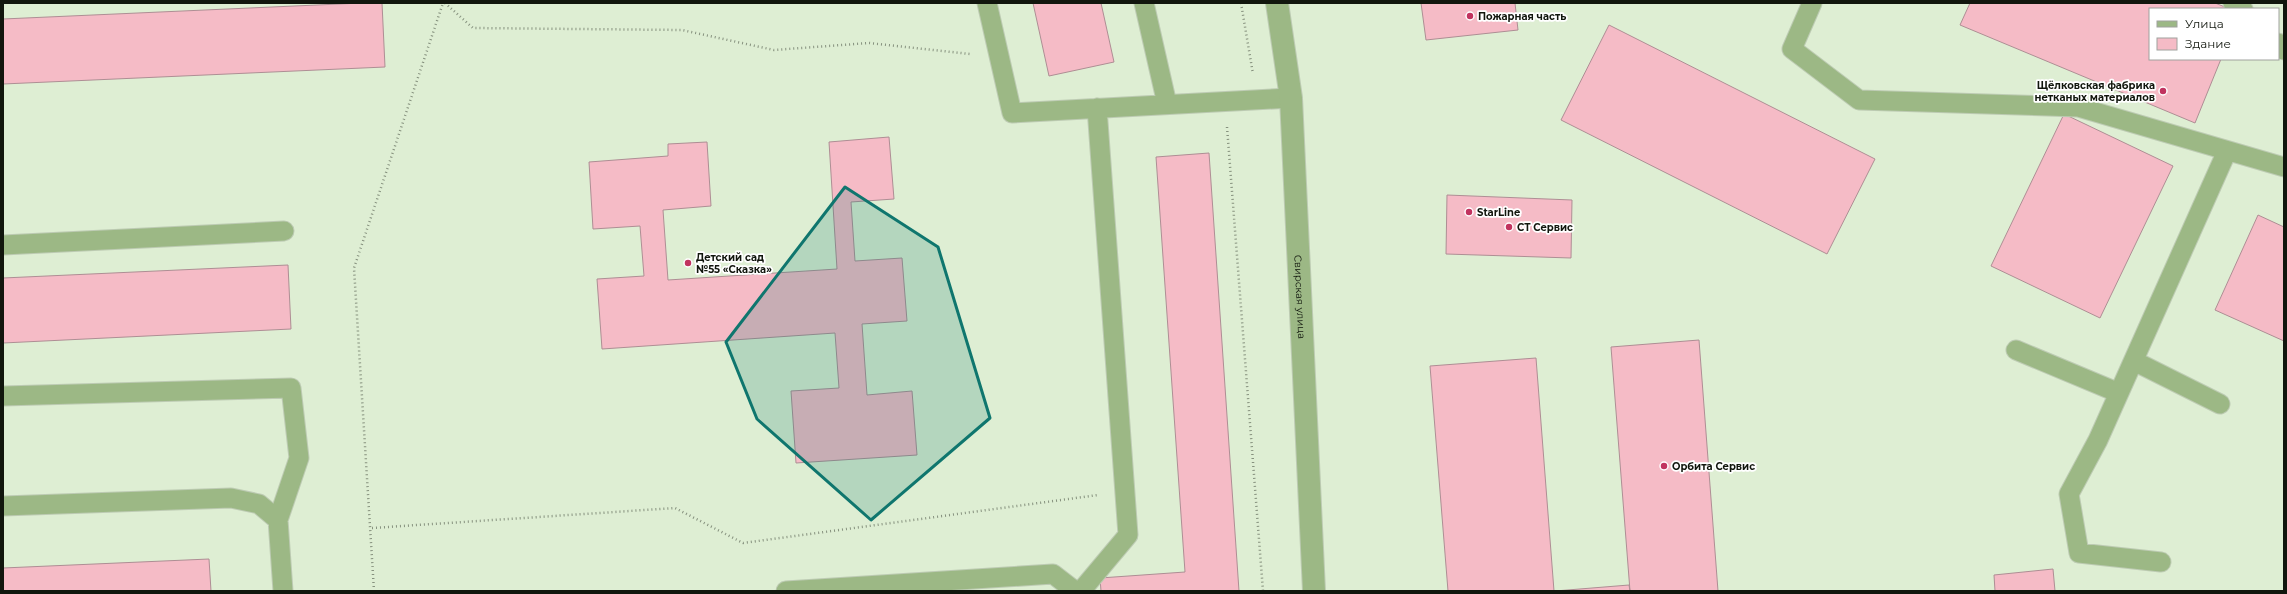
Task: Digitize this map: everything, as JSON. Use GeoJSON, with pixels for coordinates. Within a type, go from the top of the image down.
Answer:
{"type":"FeatureCollection","features":[{"type":"Feature","properties":{"kind":"street","name":"Свирская улица"},"geometry":{"type":"LineString","coordinates":[[1277,3],[1291,98],[1314,591]]}},
{"type":"Feature","properties":{"kind":"lane"},"geometry":{"type":"LineString","coordinates":[[987,3],[1012,113],[1291,98]]}},
{"type":"Feature","properties":{"kind":"lane"},"geometry":{"type":"LineString","coordinates":[[1144,3],[1167,104]]}},
{"type":"Feature","properties":{"kind":"lane"},"geometry":{"type":"LineString","coordinates":[[1812,3],[1792,49],[1859,100],[2078,107],[2284,167]]}},
{"type":"Feature","properties":{"kind":"lane"},"geometry":{"type":"LineString","coordinates":[[1081,591],[1128,535],[1097,108]]}},
{"type":"Feature","properties":{"kind":"lane"},"geometry":{"type":"LineString","coordinates":[[2161,562],[2079,553],[2069,494],[2098,440],[2227,151]]}},
{"type":"Feature","properties":{"kind":"lane"},"geometry":{"type":"LineString","coordinates":[[3,246],[284,230]]}},
{"type":"Feature","properties":{"kind":"lane"},"geometry":{"type":"LineString","coordinates":[[2016,350],[2119,393]]}},
{"type":"Feature","properties":{"kind":"lane"},"geometry":{"type":"LineString","coordinates":[[2134,361],[2220,404]]}},
{"type":"Feature","properties":{"kind":"lane"},"geometry":{"type":"LineString","coordinates":[[3,396],[291,388],[299,458],[278,520],[283,591]]}},
{"type":"Feature","properties":{"kind":"lane"},"geometry":{"type":"LineString","coordinates":[[3,506],[231,498],[259,504],[278,520]]}},
{"type":"Feature","properties":{"kind":"lane"},"geometry":{"type":"LineString","coordinates":[[786,591],[1053,574],[1075,591]]}},
{"type":"Feature","properties":{"kind":"path"},"geometry":{"type":"LineString","coordinates":[[374,591],[372,528],[354,268],[444,3],[473,28],[682,30],[774,50],[869,43],[999,57]]}},
{"type":"Feature","properties":{"kind":"path"},"geometry":{"type":"LineString","coordinates":[[1241,3],[1257,100]]}},
{"type":"Feature","properties":{"kind":"path"},"geometry":{"type":"LineString","coordinates":[[1225,101],[1263,591]]}},
{"type":"Feature","properties":{"kind":"path"},"geometry":{"type":"LineString","coordinates":[[372,528],[675,508],[743,543],[1124,491]]}},
{"type":"Feature","properties":{"kind":"highlighted area"},"geometry":{"type":"Polygon","coordinates":[[[845,187],[938,247],[990,418],[871,520],[757,419],[726,342],[845,187]]]}},
{"type":"Feature","properties":{"kind":"building"},"geometry":{"type":"Polygon","coordinates":[[[382,3],[385,67],[3,84],[3,19],[382,3]]]}},
{"type":"Feature","properties":{"kind":"building"},"geometry":{"type":"Polygon","coordinates":[[[1033,3],[1101,3],[1114,62],[1049,76],[1033,3]]]}},
{"type":"Feature","properties":{"kind":"building","name":"Пожарная часть"},"geometry":{"type":"Polygon","coordinates":[[[1421,3],[1515,3],[1518,30],[1426,40],[1421,3]]]}},
{"type":"Feature","properties":{"kind":"building","name":"Щёлковская фабрика нетканых материалов"},"geometry":{"type":"Polygon","coordinates":[[[1970,3],[2215,3],[2228,8],[2149,8],[2149,60],[2221,60],[2195,123],[1960,25],[1970,3]]]}},
{"type":"Feature","properties":{"kind":"building"},"geometry":{"type":"Polygon","coordinates":[[[1609,25],[1875,159],[1827,254],[1561,120],[1609,25]]]}},
{"type":"Feature","properties":{"kind":"building"},"geometry":{"type":"Polygon","coordinates":[[[2064,114],[2173,166],[2100,318],[1991,266],[2064,114]]]}},
{"type":"Feature","properties":{"kind":"building"},"geometry":{"type":"Polygon","coordinates":[[[889,137],[894,199],[851,202],[855,261],[902,258],[907,321],[862,324],[867,395],[912,391],[917,455],[796,463],[791,391],[839,388],[835,333],[602,349],[597,279],[644,276],[640,226],[593,229],[589,162],[668,156],[668,144],[707,142],[711,206],[663,210],[668,280],[837,269],[829,142],[889,137]]]}},
{"type":"Feature","properties":{"kind":"building"},"geometry":{"type":"Polygon","coordinates":[[[1209,153],[1239,591],[1101,591],[1100,578],[1185,572],[1156,157],[1209,153]]]}},
{"type":"Feature","properties":{"kind":"building","name":"СТ Сервис"},"geometry":{"type":"Polygon","coordinates":[[[1447,195],[1572,200],[1571,258],[1446,254],[1447,195]]]}},
{"type":"Feature","properties":{"kind":"building"},"geometry":{"type":"Polygon","coordinates":[[[2258,215],[2284,227],[2284,341],[2215,310],[2258,215]]]}},
{"type":"Feature","properties":{"kind":"building"},"geometry":{"type":"Polygon","coordinates":[[[288,265],[291,329],[3,343],[3,278],[288,265]]]}},
{"type":"Feature","properties":{"kind":"building","name":"Орбита Сервис"},"geometry":{"type":"Polygon","coordinates":[[[1699,340],[1718,591],[1630,591],[1611,347],[1699,340]]]}},
{"type":"Feature","properties":{"kind":"building"},"geometry":{"type":"Polygon","coordinates":[[[1536,358],[1554,591],[1448,591],[1430,366],[1536,358]]]}},
{"type":"Feature","properties":{"kind":"building"},"geometry":{"type":"Polygon","coordinates":[[[209,559],[211,591],[3,591],[3,568],[209,559]]]}},
{"type":"Feature","properties":{"kind":"building"},"geometry":{"type":"Polygon","coordinates":[[[2053,569],[2055,591],[1995,591],[1994,575],[2053,569]]]}},
{"type":"Feature","properties":{"kind":"building"},"geometry":{"type":"Polygon","coordinates":[[[1629,585],[1630,591],[1555,591],[1629,585]]]}},
{"type":"Feature","properties":{"kind":"place","name":"Пожарная часть"},"geometry":{"type":"Point","coordinates":[1470,16]}},
{"type":"Feature","properties":{"kind":"place","name":"Щёлковская фабрика нетканых материалов"},"geometry":{"type":"Point","coordinates":[2163,91]}},
{"type":"Feature","properties":{"kind":"place","name":"StarLine"},"geometry":{"type":"Point","coordinates":[1469,212]}},
{"type":"Feature","properties":{"kind":"place","name":"СТ Сервис"},"geometry":{"type":"Point","coordinates":[1509,227]}},
{"type":"Feature","properties":{"kind":"place","name":"Детский сад №55 «Сказка»"},"geometry":{"type":"Point","coordinates":[688,263]}},
{"type":"Feature","properties":{"kind":"place","name":"Орбита Сервис"},"geometry":{"type":"Point","coordinates":[1664,466]}}]}
